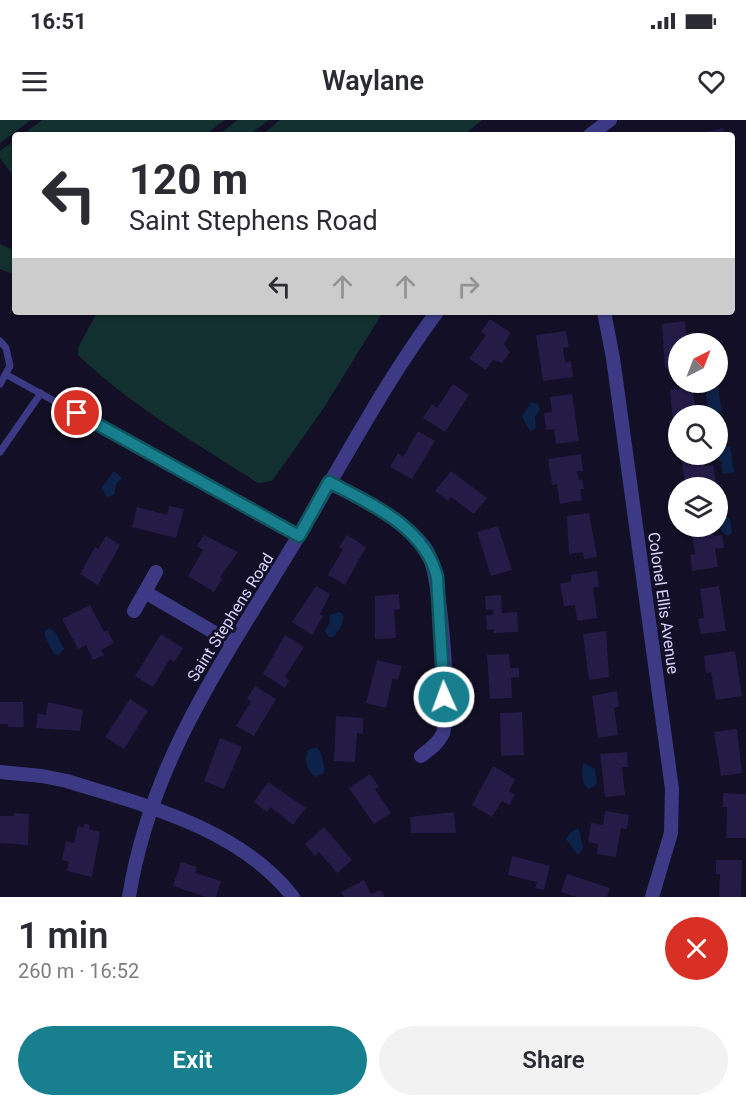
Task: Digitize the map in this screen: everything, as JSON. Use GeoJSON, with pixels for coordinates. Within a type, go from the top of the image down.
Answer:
{"type":"FeatureCollection","features":[{"type":"Feature","properties":{"kind":"street"},"geometry":{"type":"LineString","coordinates":[[594,132],[610,120]]}},
{"type":"Feature","properties":{"kind":"street","name":"Saint Stephens Road"},"geometry":{"type":"LineString","coordinates":[[129,897],[152,810],[177,743],[232,643],[299,536],[389,380],[435,315]]}},
{"type":"Feature","properties":{"kind":"street","name":"Colonel Ellis Avenue"},"geometry":{"type":"LineString","coordinates":[[605,315],[613,358],[672,789],[671,833],[652,897]]}},
{"type":"Feature","properties":{"kind":"street"},"geometry":{"type":"LineString","coordinates":[[329,482],[406,528],[418,539],[433,561],[441,620],[445,716],[442,734],[433,747],[421,756]]}},
{"type":"Feature","properties":{"kind":"street"},"geometry":{"type":"LineString","coordinates":[[134,612],[156,572]]}},
{"type":"Feature","properties":{"kind":"street"},"geometry":{"type":"LineString","coordinates":[[145,592],[232,643]]}},
{"type":"Feature","properties":{"kind":"street"},"geometry":{"type":"LineString","coordinates":[[0,772],[67,781],[152,810],[228,840],[261,862],[293,897]]}},
{"type":"Feature","properties":{"kind":"lane"},"geometry":{"type":"LineString","coordinates":[[0,341],[9,357],[7,375],[0,384]]}},
{"type":"Feature","properties":{"kind":"lane"},"geometry":{"type":"LineString","coordinates":[[7,375],[299,536]]}},
{"type":"Feature","properties":{"kind":"lane"},"geometry":{"type":"LineString","coordinates":[[0,452],[41,393]]}},
{"type":"Feature","properties":{"kind":"green space"},"geometry":{"type":"Polygon","coordinates":[[[0,120],[31,120],[12,132],[0,143],[0,120]]]}},
{"type":"Feature","properties":{"kind":"green space"},"geometry":{"type":"Polygon","coordinates":[[[42,120],[225,120],[209,132],[26,132],[42,120]]]}},
{"type":"Feature","properties":{"kind":"green space"},"geometry":{"type":"Polygon","coordinates":[[[238,120],[269,120],[253,132],[222,132],[238,120]]]}},
{"type":"Feature","properties":{"kind":"green space"},"geometry":{"type":"Polygon","coordinates":[[[280,120],[482,120],[468,132],[266,132],[280,120]]]}},
{"type":"Feature","properties":{"kind":"green space"},"geometry":{"type":"Polygon","coordinates":[[[12,142],[12,174],[0,158],[0,151],[12,142]]]}},
{"type":"Feature","properties":{"kind":"green space"},"geometry":{"type":"Polygon","coordinates":[[[0,244],[12,250],[12,274],[0,269],[0,244]]]}},
{"type":"Feature","properties":{"kind":"green space"},"geometry":{"type":"Polygon","coordinates":[[[95,315],[381,315],[323,409],[272,481],[258,483],[120,391],[78,355],[78,348],[95,315]]]}},
{"type":"Feature","properties":{"kind":"water"},"geometry":{"type":"Polygon","coordinates":[[[706,393],[719,393],[721,405],[708,405],[706,393]]]}},
{"type":"Feature","properties":{"kind":"water"},"geometry":{"type":"Polygon","coordinates":[[[531,402],[538,404],[540,410],[535,416],[536,428],[530,431],[522,417],[531,402]]]}},
{"type":"Feature","properties":{"kind":"water"},"geometry":{"type":"Polygon","coordinates":[[[728,446],[730,446],[734,472],[723,474],[722,465],[728,465],[728,446]]]}},
{"type":"Feature","properties":{"kind":"water"},"geometry":{"type":"Polygon","coordinates":[[[114,471],[122,478],[116,484],[114,495],[106,497],[102,487],[114,471]]]}},
{"type":"Feature","properties":{"kind":"water"},"geometry":{"type":"Polygon","coordinates":[[[728,518],[730,519],[732,533],[728,536],[728,518]]]}},
{"type":"Feature","properties":{"kind":"water"},"geometry":{"type":"Polygon","coordinates":[[[340,612],[344,616],[340,629],[333,637],[329,637],[325,631],[330,622],[329,615],[340,612]]]}},
{"type":"Feature","properties":{"kind":"water"},"geometry":{"type":"Polygon","coordinates":[[[49,628],[55,632],[64,649],[58,655],[54,654],[45,637],[45,631],[49,628]]]}},
{"type":"Feature","properties":{"kind":"water"},"geometry":{"type":"Polygon","coordinates":[[[317,747],[324,763],[324,773],[315,777],[308,768],[306,758],[308,750],[317,747]]]}},
{"type":"Feature","properties":{"kind":"water"},"geometry":{"type":"Polygon","coordinates":[[[584,763],[595,769],[597,784],[589,789],[584,784],[582,776],[584,763]]]}},
{"type":"Feature","properties":{"kind":"water"},"geometry":{"type":"Polygon","coordinates":[[[579,828],[583,849],[578,855],[566,839],[571,832],[579,828]]]}},
{"type":"Feature","properties":{"kind":"building"},"geometry":{"type":"Polygon","coordinates":[[[723,128],[724,132],[706,132],[723,128]]]}},
{"type":"Feature","properties":{"kind":"building"},"geometry":{"type":"Polygon","coordinates":[[[490,319],[511,333],[504,344],[510,352],[502,363],[493,360],[486,370],[469,359],[486,335],[481,332],[490,319]]]}},
{"type":"Feature","properties":{"kind":"building"},"geometry":{"type":"Polygon","coordinates":[[[685,321],[686,333],[668,333],[668,368],[665,368],[662,324],[685,321]]]}},
{"type":"Feature","properties":{"kind":"building"},"geometry":{"type":"Polygon","coordinates":[[[566,331],[569,347],[563,348],[565,362],[571,361],[573,377],[543,381],[536,335],[566,331]]]}},
{"type":"Feature","properties":{"kind":"building"},"geometry":{"type":"Polygon","coordinates":[[[453,384],[469,395],[445,432],[423,418],[432,404],[437,408],[453,384]]]}},
{"type":"Feature","properties":{"kind":"building"},"geometry":{"type":"Polygon","coordinates":[[[670,393],[693,393],[695,405],[671,405],[670,393]]]}},
{"type":"Feature","properties":{"kind":"building"},"geometry":{"type":"Polygon","coordinates":[[[572,394],[579,441],[556,444],[554,429],[546,430],[544,413],[552,412],[550,397],[572,394]]]}},
{"type":"Feature","properties":{"kind":"building"},"geometry":{"type":"Polygon","coordinates":[[[418,431],[435,441],[412,479],[390,467],[398,453],[403,457],[418,431]]]}},
{"type":"Feature","properties":{"kind":"building"},"geometry":{"type":"Polygon","coordinates":[[[581,454],[583,471],[577,471],[584,489],[580,489],[582,500],[560,504],[557,484],[552,485],[548,459],[581,454]]]}},
{"type":"Feature","properties":{"kind":"building"},"geometry":{"type":"Polygon","coordinates":[[[682,465],[713,465],[715,477],[684,477],[682,465]]]}},
{"type":"Feature","properties":{"kind":"building"},"geometry":{"type":"Polygon","coordinates":[[[451,471],[487,498],[474,514],[451,497],[448,501],[435,491],[451,471]]]}},
{"type":"Feature","properties":{"kind":"building"},"geometry":{"type":"Polygon","coordinates":[[[169,506],[184,509],[176,538],[132,527],[137,507],[167,515],[169,506]]]}},
{"type":"Feature","properties":{"kind":"building"},"geometry":{"type":"Polygon","coordinates":[[[589,513],[597,557],[584,559],[583,552],[569,554],[567,516],[589,513]]]}},
{"type":"Feature","properties":{"kind":"building"},"geometry":{"type":"Polygon","coordinates":[[[498,526],[512,570],[491,576],[477,532],[498,526]]]}},
{"type":"Feature","properties":{"kind":"building"},"geometry":{"type":"Polygon","coordinates":[[[204,535],[238,552],[220,577],[222,579],[214,592],[188,576],[203,550],[197,546],[204,535]]]}},
{"type":"Feature","properties":{"kind":"building"},"geometry":{"type":"Polygon","coordinates":[[[347,535],[366,547],[345,585],[328,575],[343,549],[339,547],[347,535]]]}},
{"type":"Feature","properties":{"kind":"building"},"geometry":{"type":"Polygon","coordinates":[[[106,536],[120,545],[98,585],[80,574],[95,547],[98,549],[106,536]]]}},
{"type":"Feature","properties":{"kind":"building"},"geometry":{"type":"Polygon","coordinates":[[[693,537],[722,537],[724,548],[715,549],[718,567],[692,571],[690,555],[695,554],[693,537]]]}},
{"type":"Feature","properties":{"kind":"building"},"geometry":{"type":"Polygon","coordinates":[[[597,571],[599,587],[593,588],[597,618],[577,621],[575,605],[564,606],[560,583],[571,582],[571,575],[597,571]]]}},
{"type":"Feature","properties":{"kind":"building"},"geometry":{"type":"Polygon","coordinates":[[[316,586],[330,594],[320,614],[323,616],[312,635],[292,622],[316,586]]]}},
{"type":"Feature","properties":{"kind":"building"},"geometry":{"type":"Polygon","coordinates":[[[719,586],[726,631],[701,634],[698,619],[704,618],[700,589],[719,586]]]}},
{"type":"Feature","properties":{"kind":"building"},"geometry":{"type":"Polygon","coordinates":[[[399,594],[400,609],[394,610],[396,638],[375,639],[375,596],[399,594]]]}},
{"type":"Feature","properties":{"kind":"building"},"geometry":{"type":"Polygon","coordinates":[[[501,595],[502,613],[517,612],[518,632],[494,633],[494,629],[487,630],[486,615],[493,615],[493,609],[486,610],[485,596],[501,595]]]}},
{"type":"Feature","properties":{"kind":"building"},"geometry":{"type":"Polygon","coordinates":[[[90,605],[104,632],[107,630],[114,643],[101,650],[104,655],[93,660],[86,645],[78,649],[62,619],[90,605]]]}},
{"type":"Feature","properties":{"kind":"building"},"geometry":{"type":"Polygon","coordinates":[[[606,631],[609,677],[589,680],[583,634],[606,631]]]}},
{"type":"Feature","properties":{"kind":"building"},"geometry":{"type":"Polygon","coordinates":[[[161,634],[183,648],[174,662],[170,659],[153,687],[135,676],[161,634]]]}},
{"type":"Feature","properties":{"kind":"building"},"geometry":{"type":"Polygon","coordinates":[[[285,635],[304,647],[285,677],[289,680],[285,688],[263,674],[285,635]]]}},
{"type":"Feature","properties":{"kind":"building"},"geometry":{"type":"Polygon","coordinates":[[[735,651],[742,696],[716,700],[711,672],[706,673],[704,656],[735,651]]]}},
{"type":"Feature","properties":{"kind":"building"},"geometry":{"type":"Polygon","coordinates":[[[509,654],[510,668],[519,668],[519,677],[511,678],[512,698],[490,699],[487,655],[509,654]]]}},
{"type":"Feature","properties":{"kind":"building"},"geometry":{"type":"Polygon","coordinates":[[[377,660],[402,666],[398,680],[393,678],[386,708],[366,703],[377,660]]]}},
{"type":"Feature","properties":{"kind":"building"},"geometry":{"type":"Polygon","coordinates":[[[255,686],[276,699],[254,736],[236,726],[251,701],[247,699],[255,686]]]}},
{"type":"Feature","properties":{"kind":"building"},"geometry":{"type":"Polygon","coordinates":[[[617,691],[619,707],[614,708],[618,735],[598,738],[592,696],[617,691]]]}},
{"type":"Feature","properties":{"kind":"building"},"geometry":{"type":"Polygon","coordinates":[[[130,699],[148,711],[124,749],[105,737],[130,699]]]}},
{"type":"Feature","properties":{"kind":"building"},"geometry":{"type":"Polygon","coordinates":[[[0,702],[23,702],[24,727],[8,727],[8,724],[0,724],[0,702]]]}},
{"type":"Feature","properties":{"kind":"building"},"geometry":{"type":"Polygon","coordinates":[[[48,702],[83,710],[80,731],[36,728],[38,713],[46,715],[48,702]]]}},
{"type":"Feature","properties":{"kind":"building"},"geometry":{"type":"Polygon","coordinates":[[[522,712],[524,755],[501,756],[500,713],[522,712]]]}},
{"type":"Feature","properties":{"kind":"building"},"geometry":{"type":"Polygon","coordinates":[[[336,716],[363,718],[363,734],[357,733],[355,762],[334,761],[336,716]]]}},
{"type":"Feature","properties":{"kind":"building"},"geometry":{"type":"Polygon","coordinates":[[[737,729],[742,773],[721,776],[714,732],[737,729]]]}},
{"type":"Feature","properties":{"kind":"building"},"geometry":{"type":"Polygon","coordinates":[[[220,738],[242,747],[224,789],[204,781],[220,738]]]}},
{"type":"Feature","properties":{"kind":"building"},"geometry":{"type":"Polygon","coordinates":[[[627,752],[628,767],[622,767],[625,795],[605,797],[600,754],[627,752]]]}},
{"type":"Feature","properties":{"kind":"building"},"geometry":{"type":"Polygon","coordinates":[[[493,766],[515,779],[509,791],[515,795],[509,805],[502,801],[492,817],[472,805],[493,766]]]}},
{"type":"Feature","properties":{"kind":"building"},"geometry":{"type":"Polygon","coordinates":[[[370,774],[379,787],[375,789],[391,813],[374,824],[349,788],[370,774]]]}},
{"type":"Feature","properties":{"kind":"building"},"geometry":{"type":"Polygon","coordinates":[[[268,782],[306,808],[293,825],[270,807],[267,812],[254,802],[268,782]]]}},
{"type":"Feature","properties":{"kind":"building"},"geometry":{"type":"Polygon","coordinates":[[[723,793],[746,794],[746,838],[726,838],[727,807],[723,807],[723,793]]]}},
{"type":"Feature","properties":{"kind":"building"},"geometry":{"type":"Polygon","coordinates":[[[605,811],[629,815],[627,829],[621,828],[616,857],[597,854],[598,844],[588,842],[591,823],[603,825],[605,811]]]}},
{"type":"Feature","properties":{"kind":"building"},"geometry":{"type":"Polygon","coordinates":[[[454,812],[456,833],[411,833],[410,817],[454,812]]]}},
{"type":"Feature","properties":{"kind":"building"},"geometry":{"type":"Polygon","coordinates":[[[14,813],[29,814],[28,845],[0,843],[0,816],[14,816],[14,813]]]}},
{"type":"Feature","properties":{"kind":"building"},"geometry":{"type":"Polygon","coordinates":[[[84,824],[90,825],[89,829],[100,832],[92,877],[67,871],[69,862],[62,860],[66,841],[74,843],[78,826],[84,828],[84,824]]]}},
{"type":"Feature","properties":{"kind":"building"},"geometry":{"type":"Polygon","coordinates":[[[324,827],[352,860],[337,873],[319,852],[315,856],[305,844],[324,827]]]}},
{"type":"Feature","properties":{"kind":"building"},"geometry":{"type":"Polygon","coordinates":[[[512,856],[550,866],[544,890],[535,888],[537,882],[508,875],[512,856]]]}},
{"type":"Feature","properties":{"kind":"building"},"geometry":{"type":"Polygon","coordinates":[[[716,860],[742,860],[741,897],[719,897],[720,874],[716,874],[716,860]]]}},
{"type":"Feature","properties":{"kind":"building"},"geometry":{"type":"Polygon","coordinates":[[[181,862],[197,867],[195,873],[221,881],[216,897],[206,897],[173,886],[181,862]]]}},
{"type":"Feature","properties":{"kind":"building"},"geometry":{"type":"Polygon","coordinates":[[[567,874],[610,888],[607,897],[576,897],[561,892],[567,874]]]}},
{"type":"Feature","properties":{"kind":"building"},"geometry":{"type":"Polygon","coordinates":[[[364,880],[371,894],[381,890],[385,897],[344,897],[341,892],[364,880]]]}},
{"type":"Feature","properties":{"kind":"route"},"geometry":{"type":"LineString","coordinates":[[77,413],[299,536],[329,482],[406,528],[426,549],[433,561],[437,577],[444,697]]}}]}
